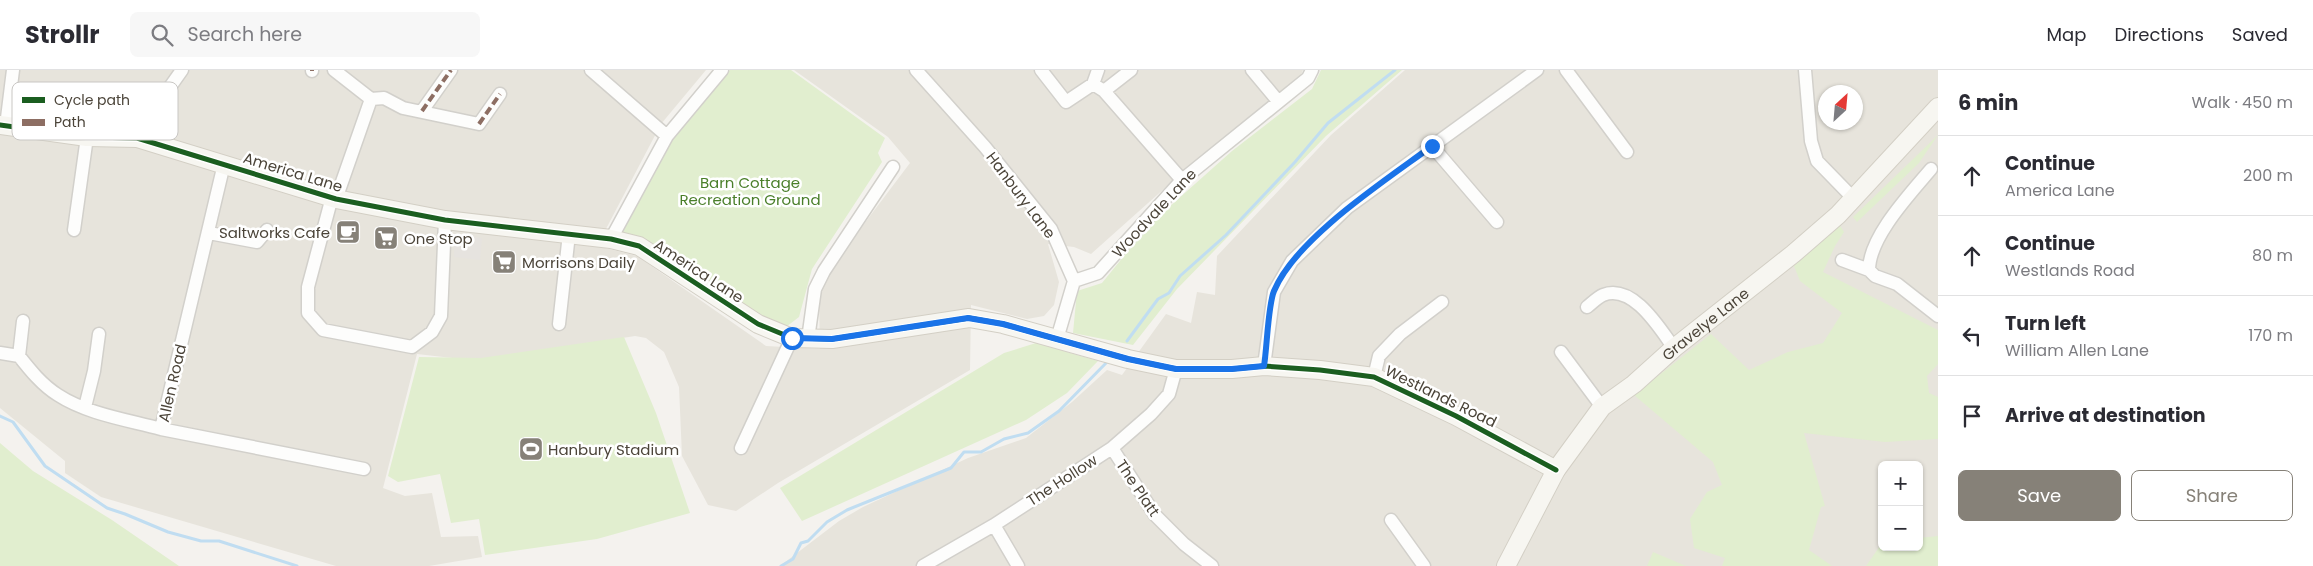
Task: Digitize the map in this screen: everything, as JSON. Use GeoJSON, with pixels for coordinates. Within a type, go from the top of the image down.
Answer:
{"type":"FeatureCollection","features":[{"type":"Feature","properties":{"kind":"street"},"geometry":{"type":"LineString","coordinates":[[3,126],[13,70]]}},
{"type":"Feature","properties":{"kind":"street"},"geometry":{"type":"LineString","coordinates":[[174,82],[182,70]]}},
{"type":"Feature","properties":{"kind":"street"},"geometry":{"type":"LineString","coordinates":[[334,70],[371,99],[384,98],[403,108],[479,124],[500,94]]}},
{"type":"Feature","properties":{"kind":"street"},"geometry":{"type":"LineString","coordinates":[[422,111],[451,70]]}},
{"type":"Feature","properties":{"kind":"street"},"geometry":{"type":"LineString","coordinates":[[591,70],[667,136]]}},
{"type":"Feature","properties":{"kind":"street"},"geometry":{"type":"LineString","coordinates":[[612,239],[667,136],[722,70]]}},
{"type":"Feature","properties":{"kind":"street","name":"Hanbury Lane"},"geometry":{"type":"LineString","coordinates":[[916,70],[985,147],[1051,230],[1074,282]]}},
{"type":"Feature","properties":{"kind":"street"},"geometry":{"type":"LineString","coordinates":[[1041,70],[1066,102],[1093,84],[1098,70]]}},
{"type":"Feature","properties":{"kind":"street"},"geometry":{"type":"LineString","coordinates":[[1104,91],[1130,70]]}},
{"type":"Feature","properties":{"kind":"street"},"geometry":{"type":"LineString","coordinates":[[1252,70],[1278,101]]}},
{"type":"Feature","properties":{"kind":"street","name":"Woodvale Lane"},"geometry":{"type":"LineString","coordinates":[[1074,282],[1098,273],[1182,180],[1308,78],[1312,70]]}},
{"type":"Feature","properties":{"kind":"street"},"geometry":{"type":"LineString","coordinates":[[1264,366],[1274,292],[1292,261],[1348,208],[1537,70]]}},
{"type":"Feature","properties":{"kind":"street"},"geometry":{"type":"LineString","coordinates":[[1566,70],[1627,152]]}},
{"type":"Feature","properties":{"kind":"street"},"geometry":{"type":"LineString","coordinates":[[1805,70],[1811,141],[1817,160],[1854,199]]}},
{"type":"Feature","properties":{"kind":"street"},"geometry":{"type":"LineString","coordinates":[[1093,84],[1104,91],[1182,180]]}},
{"type":"Feature","properties":{"kind":"street"},"geometry":{"type":"LineString","coordinates":[[371,99],[334,198],[308,287],[308,314],[324,330],[412,347],[432,332],[441,316],[445,220]]}},
{"type":"Feature","properties":{"kind":"street","name":"Gravelye Lane"},"geometry":{"type":"LineString","coordinates":[[1506,566],[1556,470],[1602,406],[1634,384],[1674,348],[1792,254],[1854,199],[1938,107]]}},
{"type":"Feature","properties":{"kind":"street"},"geometry":{"type":"LineString","coordinates":[[74,230],[87,140]]}},
{"type":"Feature","properties":{"kind":"street","name":"America Lane"},"geometry":{"type":"LineString","coordinates":[[144,140],[334,198],[445,220],[612,239],[639,246],[758,324],[800,339],[832,339],[968,318],[1003,324],[1128,359]]}},
{"type":"Feature","properties":{"kind":"street"},"geometry":{"type":"LineString","coordinates":[[1432,146],[1497,222]]}},
{"type":"Feature","properties":{"kind":"street","name":"Allen Road"},"geometry":{"type":"LineString","coordinates":[[224,164],[161,429],[364,469]]}},
{"type":"Feature","properties":{"kind":"street"},"geometry":{"type":"LineString","coordinates":[[741,448],[800,339],[815,289],[824,271],[892,167]]}},
{"type":"Feature","properties":{"kind":"street"},"geometry":{"type":"LineString","coordinates":[[1869,270],[1869,263],[1882,230],[1931,169]]}},
{"type":"Feature","properties":{"kind":"street"},"geometry":{"type":"LineString","coordinates":[[209,233],[257,242],[267,230]]}},
{"type":"Feature","properties":{"kind":"street"},"geometry":{"type":"LineString","coordinates":[[559,324],[568,234]]}},
{"type":"Feature","properties":{"kind":"street"},"geometry":{"type":"LineString","coordinates":[[1842,260],[1869,270],[1875,276],[1897,284],[1938,316]]}},
{"type":"Feature","properties":{"kind":"street"},"geometry":{"type":"LineString","coordinates":[[1057,339],[1074,282]]}},
{"type":"Feature","properties":{"kind":"street"},"geometry":{"type":"LineString","coordinates":[[1587,307],[1603,294],[1621,294],[1644,308],[1674,348]]}},
{"type":"Feature","properties":{"kind":"street"},"geometry":{"type":"LineString","coordinates":[[1374,377],[1379,356],[1400,334],[1442,302]]}},
{"type":"Feature","properties":{"kind":"street"},"geometry":{"type":"LineString","coordinates":[[19,356],[23,321]]}},
{"type":"Feature","properties":{"kind":"street"},"geometry":{"type":"LineString","coordinates":[[85,407],[94,371],[99,334]]}},
{"type":"Feature","properties":{"kind":"street"},"geometry":{"type":"LineString","coordinates":[[1561,352],[1602,406]]}},
{"type":"Feature","properties":{"kind":"street"},"geometry":{"type":"LineString","coordinates":[[0,353],[19,356],[34,375],[58,395],[85,407],[161,429]]}},
{"type":"Feature","properties":{"kind":"street","name":"Westlands Road"},"geometry":{"type":"LineString","coordinates":[[1128,359],[1176,369],[1232,369],[1264,366],[1320,370],[1374,377],[1456,416],[1556,470]]}},
{"type":"Feature","properties":{"kind":"street","name":"The Hollow"},"geometry":{"type":"LineString","coordinates":[[923,566],[994,525],[1112,448],[1151,414],[1169,394],[1176,369]]}},
{"type":"Feature","properties":{"kind":"street","name":"The Platt"},"geometry":{"type":"LineString","coordinates":[[1112,448],[1155,515],[1184,544],[1212,566]]}},
{"type":"Feature","properties":{"kind":"street"},"geometry":{"type":"LineString","coordinates":[[1391,520],[1424,566]]}},
{"type":"Feature","properties":{"kind":"street"},"geometry":{"type":"LineString","coordinates":[[994,525],[1018,566]]}},
{"type":"Feature","properties":{"kind":"shaded area"},"geometry":{"type":"Polygon","coordinates":[[[0,70],[706,70],[661,124],[597,246],[637,256],[766,346],[820,349],[819,299],[830,269],[910,163],[888,137],[794,70],[1303,70],[1301,75],[1166,187],[1091,254],[1074,247],[1048,244],[1059,282],[1054,305],[1044,316],[1027,319],[971,305],[970,370],[778,483],[736,511],[708,505],[682,456],[679,387],[664,352],[646,338],[635,336],[479,361],[417,354],[383,488],[405,496],[432,493],[441,537],[478,536],[482,557],[429,566],[336,566],[101,497],[65,473],[65,461],[0,408],[0,70]]]}},
{"type":"Feature","properties":{"kind":"shaded area"},"geometry":{"type":"Polygon","coordinates":[[[1405,70],[1938,70],[1938,566],[780,566],[839,521],[863,507],[968,458],[1026,438],[1072,402],[1107,370],[1122,375],[1166,314],[1191,323],[1197,292],[1215,295],[1217,256],[1331,135],[1405,70]]]}},
{"type":"Feature","properties":{"kind":"shaded area"},"geometry":{"type":"Polygon","coordinates":[[[455,235],[482,238],[480,260],[454,257],[455,235]]]}},
{"type":"Feature","properties":{"kind":"green space","name":"Barn Cottage Recreation Ground"},"geometry":{"type":"Polygon","coordinates":[[[730,70],[791,70],[885,138],[878,153],[882,162],[812,269],[799,317],[786,327],[758,318],[620,235],[669,138],[730,70]]]}},
{"type":"Feature","properties":{"kind":"green space"},"geometry":{"type":"Polygon","coordinates":[[[1321,70],[1402,70],[1326,136],[1177,289],[1133,345],[1073,333],[1077,291],[1102,283],[1150,224],[1232,151],[1312,89],[1321,70]]]}},
{"type":"Feature","properties":{"kind":"green space"},"geometry":{"type":"Polygon","coordinates":[[[1938,135],[1919,163],[1857,222],[1853,217],[1938,135]]]}},
{"type":"Feature","properties":{"kind":"green space"},"geometry":{"type":"Polygon","coordinates":[[[1839,224],[1844,232],[1823,272],[1938,330],[1938,364],[1927,376],[1929,393],[1938,397],[1938,439],[1885,442],[1804,433],[1825,506],[1821,507],[1809,550],[1832,566],[1722,566],[1725,558],[1694,548],[1690,519],[1707,492],[1722,485],[1713,462],[1634,395],[1711,334],[1749,370],[1788,352],[1823,343],[1842,313],[1800,281],[1794,266],[1839,224]]]}},
{"type":"Feature","properties":{"kind":"green space","name":"Hanbury Stadium"},"geometry":{"type":"Polygon","coordinates":[[[624,337],[656,413],[690,513],[597,539],[485,555],[479,519],[451,523],[440,474],[398,482],[388,476],[419,357],[481,358],[624,337]]]}},
{"type":"Feature","properties":{"kind":"green space"},"geometry":{"type":"Polygon","coordinates":[[[1036,343],[1098,361],[1067,393],[1026,420],[802,521],[780,488],[1004,353],[1036,343]]]}},
{"type":"Feature","properties":{"kind":"green space"},"geometry":{"type":"Polygon","coordinates":[[[0,443],[33,471],[112,520],[179,566],[0,566],[0,443]]]}},
{"type":"Feature","properties":{"kind":"green space"},"geometry":{"type":"Polygon","coordinates":[[[1938,536],[1938,566],[1866,566],[1878,549],[1878,551],[1923,551],[1923,538],[1938,536]]]}},
{"type":"Feature","properties":{"kind":"green space"},"geometry":{"type":"Polygon","coordinates":[[[1653,552],[1686,566],[1647,566],[1653,552]]]}},
{"type":"Feature","properties":{"kind":"waterway"},"geometry":{"type":"LineString","coordinates":[[1127,341],[1158,299],[1169,293],[1180,276],[1226,235],[1295,162],[1328,123],[1395,70]]}},
{"type":"Feature","properties":{"kind":"waterway"},"geometry":{"type":"LineString","coordinates":[[781,566],[793,559],[801,543],[808,541],[827,522],[847,510],[951,468],[964,452],[981,452],[1004,439],[1028,433],[1059,411],[1109,360]]}},
{"type":"Feature","properties":{"kind":"waterway"},"geometry":{"type":"LineString","coordinates":[[0,416],[13,422],[45,466],[107,508],[168,532],[201,541],[219,541],[297,566]]}},
{"type":"Feature","properties":{"kind":"marked path"},"geometry":{"type":"LineString","coordinates":[[422,111],[451,70]]}},
{"type":"Feature","properties":{"kind":"marked path"},"geometry":{"type":"LineString","coordinates":[[479,124],[500,94]]}},
{"type":"Feature","properties":{"kind":"cycle path"},"geometry":{"type":"LineString","coordinates":[[0,125],[12,127]]}},
{"type":"Feature","properties":{"kind":"cycle path"},"geometry":{"type":"LineString","coordinates":[[144,140],[336,199],[445,220],[611,239],[639,246],[758,324],[792,338],[832,339],[969,318],[1003,324],[1128,359],[1176,369],[1232,369],[1264,366],[1320,370],[1374,377],[1456,416],[1556,470]]}},
{"type":"Feature","properties":{"kind":"place","name":"Saltworks Cafe"},"geometry":{"type":"Point","coordinates":[348,232]}},
{"type":"Feature","properties":{"kind":"place","name":"One Stop"},"geometry":{"type":"Point","coordinates":[386,238]}},
{"type":"Feature","properties":{"kind":"place","name":"Morrisons Daily"},"geometry":{"type":"Point","coordinates":[504,262]}},
{"type":"Feature","properties":{"kind":"place","name":"Hanbury Stadium"},"geometry":{"type":"Point","coordinates":[531,449]}},
{"type":"Feature","properties":{"kind":"route"},"geometry":{"type":"LineString","coordinates":[[792,338],[808,340],[832,339],[968,318],[1003,324],[1128,359],[1176,369],[1232,369],[1264,366],[1274,292],[1292,261],[1348,208],[1432,146]]}}]}
